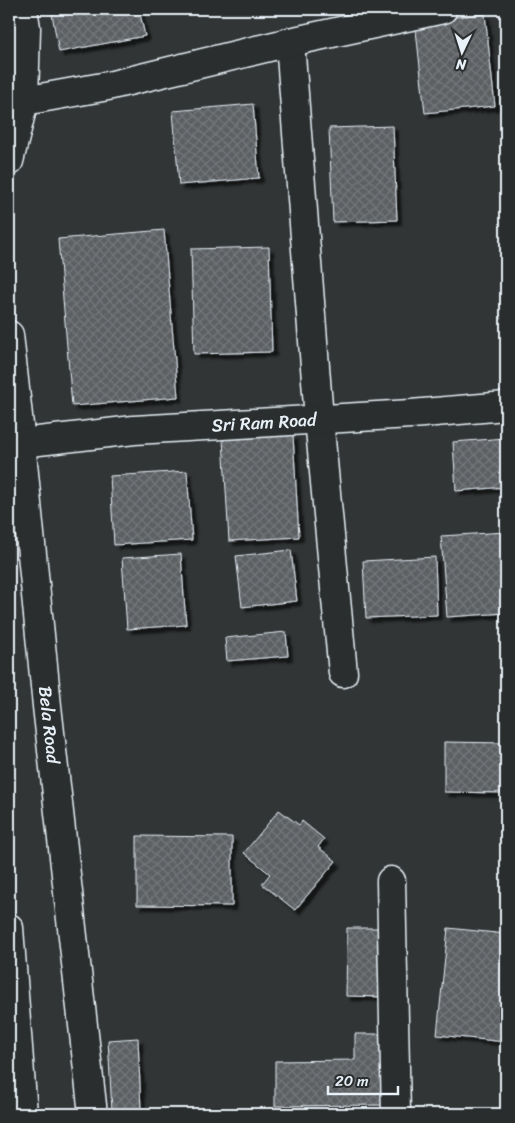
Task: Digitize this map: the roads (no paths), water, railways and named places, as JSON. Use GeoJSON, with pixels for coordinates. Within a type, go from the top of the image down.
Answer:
{"type":"FeatureCollection","features":[{"type":"Feature","properties":{"kind":"main road"},"geometry":{"type":"LineString","coordinates":[[9,161],[24,101],[26,28],[23,9]]}},
{"type":"Feature","properties":{"kind":"main road"},"geometry":{"type":"LineString","coordinates":[[24,101],[108,86],[290,42],[443,9]]}},
{"type":"Feature","properties":{"kind":"main road"},"geometry":{"type":"LineString","coordinates":[[290,42],[319,419],[343,673]]}},
{"type":"Feature","properties":{"kind":"main road","name":"Bela Road"},"geometry":{"type":"LineString","coordinates":[[9,336],[92,1114]]}},
{"type":"Feature","properties":{"kind":"main road","name":"Sri Ram Road"},"geometry":{"type":"LineString","coordinates":[[21,443],[134,430],[411,414],[506,406]]}},
{"type":"Feature","properties":{"kind":"main road"},"geometry":{"type":"LineString","coordinates":[[391,881],[396,1114]]}},
{"type":"Feature","properties":{"kind":"main road"},"geometry":{"type":"LineString","coordinates":[[9,928],[23,1114]]}}]}
